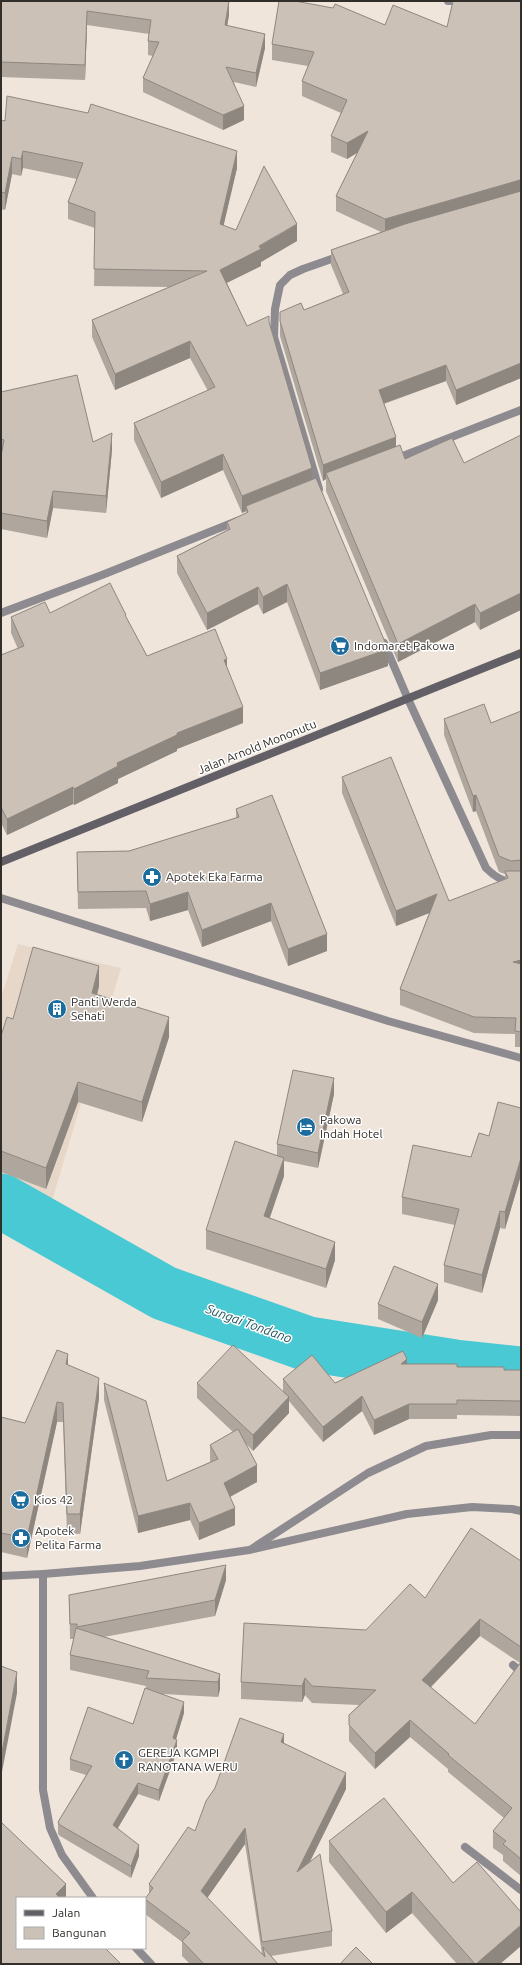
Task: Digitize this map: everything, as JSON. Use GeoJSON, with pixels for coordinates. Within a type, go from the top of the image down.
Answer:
{"type":"FeatureCollection","features":[{"type":"Feature","properties":{"kind":"street"},"geometry":{"type":"LineString","coordinates":[[448,1],[478,1]]}},
{"type":"Feature","properties":{"kind":"street"},"geometry":{"type":"LineString","coordinates":[[319,490],[274,337],[275,309],[280,285],[290,275],[346,254]]}},
{"type":"Feature","properties":{"kind":"street"},"geometry":{"type":"LineString","coordinates":[[384,463],[521,410]]}},
{"type":"Feature","properties":{"kind":"street"},"geometry":{"type":"LineString","coordinates":[[1,613],[102,575],[246,517]]}},
{"type":"Feature","properties":{"kind":"street"},"geometry":{"type":"LineString","coordinates":[[380,634],[408,699],[486,868],[497,878],[513,884],[521,881]]}},
{"type":"Feature","properties":{"kind":"street","name":"Jalan Arnold Mononutu"},"geometry":{"type":"LineString","coordinates":[[1,862],[521,653]]}},
{"type":"Feature","properties":{"kind":"street"},"geometry":{"type":"LineString","coordinates":[[1,898],[388,1020],[521,1058]]}},
{"type":"Feature","properties":{"kind":"street"},"geometry":{"type":"LineString","coordinates":[[249,1550],[368,1473],[426,1446],[491,1435],[521,1435]]}},
{"type":"Feature","properties":{"kind":"street"},"geometry":{"type":"LineString","coordinates":[[1,1576],[140,1566],[249,1550],[406,1514],[472,1507],[512,1509],[521,1511]]}},
{"type":"Feature","properties":{"kind":"street"},"geometry":{"type":"LineString","coordinates":[[43,1574],[43,1790],[50,1828],[62,1855],[92,1897]]}},
{"type":"Feature","properties":{"kind":"street"},"geometry":{"type":"LineString","coordinates":[[513,1665],[521,1672]]}},
{"type":"Feature","properties":{"kind":"street"},"geometry":{"type":"LineString","coordinates":[[465,1847],[521,1890]]}},
{"type":"Feature","properties":{"kind":"street"},"geometry":{"type":"LineString","coordinates":[[137,1949],[151,1964]]}},
{"type":"Feature","properties":{"kind":"shaded area"},"geometry":{"type":"Polygon","coordinates":[[[18,944],[121,968],[52,1201],[1,1179],[1,1172],[46,1189],[1,1104],[1,998],[18,944]]]}},
{"type":"Feature","properties":{"kind":"building"},"geometry":{"type":"Polygon","coordinates":[[[1,1],[229,1],[225,25],[265,34],[256,73],[226,67],[244,106],[223,115],[143,78],[159,42],[148,41],[151,20],[87,11],[85,65],[1,62],[1,1]]]}},
{"type":"Feature","properties":{"kind":"building"},"geometry":{"type":"Polygon","coordinates":[[[279,1],[295,1],[333,8],[335,4],[385,25],[393,5],[447,27],[453,1],[521,1],[521,181],[520,180],[385,219],[336,196],[368,131],[347,143],[331,136],[347,100],[302,81],[314,52],[272,44],[279,1]]]}},
{"type":"Feature","properties":{"kind":"building"},"geometry":{"type":"Polygon","coordinates":[[[7,96],[88,113],[91,104],[237,151],[220,224],[236,230],[264,166],[297,224],[259,246],[261,249],[220,270],[247,326],[269,316],[269,322],[312,468],[242,496],[223,454],[161,482],[134,423],[215,387],[190,341],[115,374],[92,320],[207,271],[94,269],[95,212],[68,202],[83,163],[23,151],[21,159],[12,157],[5,193],[1,192],[1,120],[5,121],[7,96]]]}},
{"type":"Feature","properties":{"kind":"building"},"geometry":{"type":"Polygon","coordinates":[[[521,191],[521,363],[456,390],[446,365],[379,390],[396,437],[323,465],[280,321],[280,312],[301,303],[304,310],[349,292],[331,250],[405,224],[521,191]]]}},
{"type":"Feature","properties":{"kind":"building"},"geometry":{"type":"Polygon","coordinates":[[[77,375],[93,442],[112,433],[106,496],[53,491],[47,521],[1,513],[1,456],[4,440],[1,439],[1,392],[77,375]]]}},
{"type":"Feature","properties":{"kind":"building"},"geometry":{"type":"Polygon","coordinates":[[[521,435],[521,593],[480,613],[475,604],[398,644],[326,473],[400,445],[405,459],[452,438],[464,463],[521,435]]]}},
{"type":"Feature","properties":{"kind":"building"},"geometry":{"type":"Polygon","coordinates":[[[316,478],[388,649],[320,673],[287,584],[263,597],[258,587],[207,613],[177,556],[230,529],[227,522],[248,512],[246,506],[316,478]]]}},
{"type":"Feature","properties":{"kind":"building"},"geometry":{"type":"Polygon","coordinates":[[[110,583],[147,656],[215,629],[227,659],[224,660],[243,707],[177,733],[177,735],[117,763],[118,766],[74,789],[73,787],[7,819],[1,807],[1,655],[24,646],[11,617],[45,602],[50,613],[110,583]]]}},
{"type":"Feature","properties":{"kind":"building"},"geometry":{"type":"Polygon","coordinates":[[[484,704],[491,723],[521,711],[521,860],[511,861],[499,856],[476,795],[473,796],[444,719],[484,704]]]}},
{"type":"Feature","properties":{"kind":"building"},"geometry":{"type":"Polygon","coordinates":[[[391,757],[449,901],[508,878],[505,871],[521,871],[521,960],[513,962],[521,964],[521,1032],[515,1031],[516,1018],[474,1017],[400,989],[437,894],[396,911],[342,777],[391,757]]]}},
{"type":"Feature","properties":{"kind":"building"},"geometry":{"type":"Polygon","coordinates":[[[272,795],[327,934],[288,949],[271,903],[202,930],[188,892],[150,904],[146,891],[78,892],[77,852],[129,851],[239,817],[236,809],[272,795]]]}},
{"type":"Feature","properties":{"kind":"building"},"geometry":{"type":"Polygon","coordinates":[[[33,947],[99,966],[92,993],[169,1017],[142,1102],[78,1082],[46,1168],[1,1151],[1,1036],[7,1017],[13,1019],[33,947]]]}},
{"type":"Feature","properties":{"kind":"building","name":"Pakowa Indah Hotel"},"geometry":{"type":"Polygon","coordinates":[[[293,1070],[334,1078],[318,1153],[277,1144],[293,1070]]]}},
{"type":"Feature","properties":{"kind":"building"},"geometry":{"type":"Polygon","coordinates":[[[498,1102],[521,1108],[521,1158],[505,1212],[500,1211],[482,1275],[444,1265],[459,1209],[402,1197],[413,1145],[471,1157],[479,1133],[489,1136],[498,1102]]]}},
{"type":"Feature","properties":{"kind":"building"},"geometry":{"type":"Polygon","coordinates":[[[235,1141],[284,1158],[264,1216],[335,1242],[326,1269],[206,1230],[235,1141]]]}},
{"type":"Feature","properties":{"kind":"building"},"geometry":{"type":"Polygon","coordinates":[[[394,1266],[438,1284],[422,1322],[378,1304],[394,1266]]]}},
{"type":"Feature","properties":{"kind":"building"},"geometry":{"type":"Polygon","coordinates":[[[233,1345],[289,1397],[253,1435],[197,1383],[233,1345]]]}},
{"type":"Feature","properties":{"kind":"building"},"geometry":{"type":"Polygon","coordinates":[[[57,1350],[68,1354],[66,1364],[99,1378],[80,1514],[67,1514],[63,1403],[57,1402],[27,1538],[1,1533],[1,1417],[25,1423],[57,1350]]]}},
{"type":"Feature","properties":{"kind":"building"},"geometry":{"type":"Polygon","coordinates":[[[403,1351],[407,1359],[401,1364],[457,1364],[457,1367],[504,1367],[504,1370],[521,1370],[521,1401],[457,1400],[457,1404],[409,1404],[374,1420],[362,1396],[323,1427],[283,1379],[312,1355],[335,1383],[403,1351]]]}},
{"type":"Feature","properties":{"kind":"building"},"geometry":{"type":"Polygon","coordinates":[[[104,1383],[146,1401],[167,1481],[218,1459],[210,1445],[238,1429],[257,1465],[224,1483],[235,1508],[199,1523],[190,1503],[138,1516],[104,1383]]]}},
{"type":"Feature","properties":{"kind":"building"},"geometry":{"type":"Polygon","coordinates":[[[471,1528],[521,1561],[521,1647],[480,1619],[422,1680],[475,1724],[521,1662],[521,1859],[503,1844],[506,1841],[493,1831],[512,1808],[448,1755],[449,1754],[410,1720],[375,1753],[349,1725],[349,1715],[376,1690],[312,1686],[305,1678],[302,1686],[241,1682],[244,1623],[366,1630],[410,1584],[425,1598],[471,1528]]]}},
{"type":"Feature","properties":{"kind":"building"},"geometry":{"type":"Polygon","coordinates":[[[226,1565],[215,1600],[77,1627],[77,1624],[70,1624],[69,1595],[226,1565]]]}},
{"type":"Feature","properties":{"kind":"building"},"geometry":{"type":"Polygon","coordinates":[[[76,1628],[220,1674],[218,1682],[146,1678],[149,1671],[70,1655],[76,1628]]]}},
{"type":"Feature","properties":{"kind":"building"},"geometry":{"type":"Polygon","coordinates":[[[1,1666],[17,1672],[1,1757],[1,1666]]]}},
{"type":"Feature","properties":{"kind":"building"},"geometry":{"type":"Polygon","coordinates":[[[145,1688],[184,1702],[173,1738],[177,1740],[159,1790],[138,1783],[113,1825],[139,1845],[131,1866],[60,1825],[58,1822],[92,1766],[70,1759],[88,1707],[133,1724],[145,1688]]]}},
{"type":"Feature","properties":{"kind":"building"},"geometry":{"type":"Polygon","coordinates":[[[240,1718],[284,1734],[281,1742],[346,1773],[297,1872],[320,1854],[332,1931],[262,1942],[245,1828],[201,1891],[265,1957],[263,1947],[278,1964],[204,1964],[182,1941],[190,1933],[146,1900],[153,1888],[149,1884],[188,1827],[195,1831],[206,1801],[215,1788],[240,1718]]]}},
{"type":"Feature","properties":{"kind":"building"},"geometry":{"type":"Polygon","coordinates":[[[384,1798],[453,1883],[477,1862],[521,1912],[521,1925],[476,1964],[412,1892],[386,1912],[329,1841],[384,1798]]]}},
{"type":"Feature","properties":{"kind":"building"},"geometry":{"type":"Polygon","coordinates":[[[1,1822],[66,1884],[56,1894],[59,1897],[16,1897],[16,1949],[106,1949],[121,1964],[1,1964],[1,1822]]]}},
{"type":"Feature","properties":{"kind":"building"},"geometry":{"type":"Polygon","coordinates":[[[356,1947],[373,1964],[340,1964],[356,1947]]]}},
{"type":"Feature","properties":{"kind":"waterway","name":"Sungai Tondano"},"geometry":{"type":"LineString","coordinates":[[1,1201],[164,1293],[308,1344],[455,1367],[521,1374]]}},
{"type":"Feature","properties":{"kind":"place","name":"Indomaret Pakowa"},"geometry":{"type":"Point","coordinates":[340,646]}},
{"type":"Feature","properties":{"kind":"place","name":"Apotek Eka Farma"},"geometry":{"type":"Point","coordinates":[152,877]}},
{"type":"Feature","properties":{"kind":"place","name":"Panti Werda Sehati"},"geometry":{"type":"Point","coordinates":[57,1009]}},
{"type":"Feature","properties":{"kind":"place","name":"Pakowa Indah Hotel"},"geometry":{"type":"Point","coordinates":[306,1127]}},
{"type":"Feature","properties":{"kind":"place","name":"Kios 42"},"geometry":{"type":"Point","coordinates":[20,1500]}},
{"type":"Feature","properties":{"kind":"place","name":"Apotek Pelita Farma"},"geometry":{"type":"Point","coordinates":[21,1538]}},
{"type":"Feature","properties":{"kind":"place","name":"GEREJA KGMPI RANOTANA WERU"},"geometry":{"type":"Point","coordinates":[124,1760]}}]}
